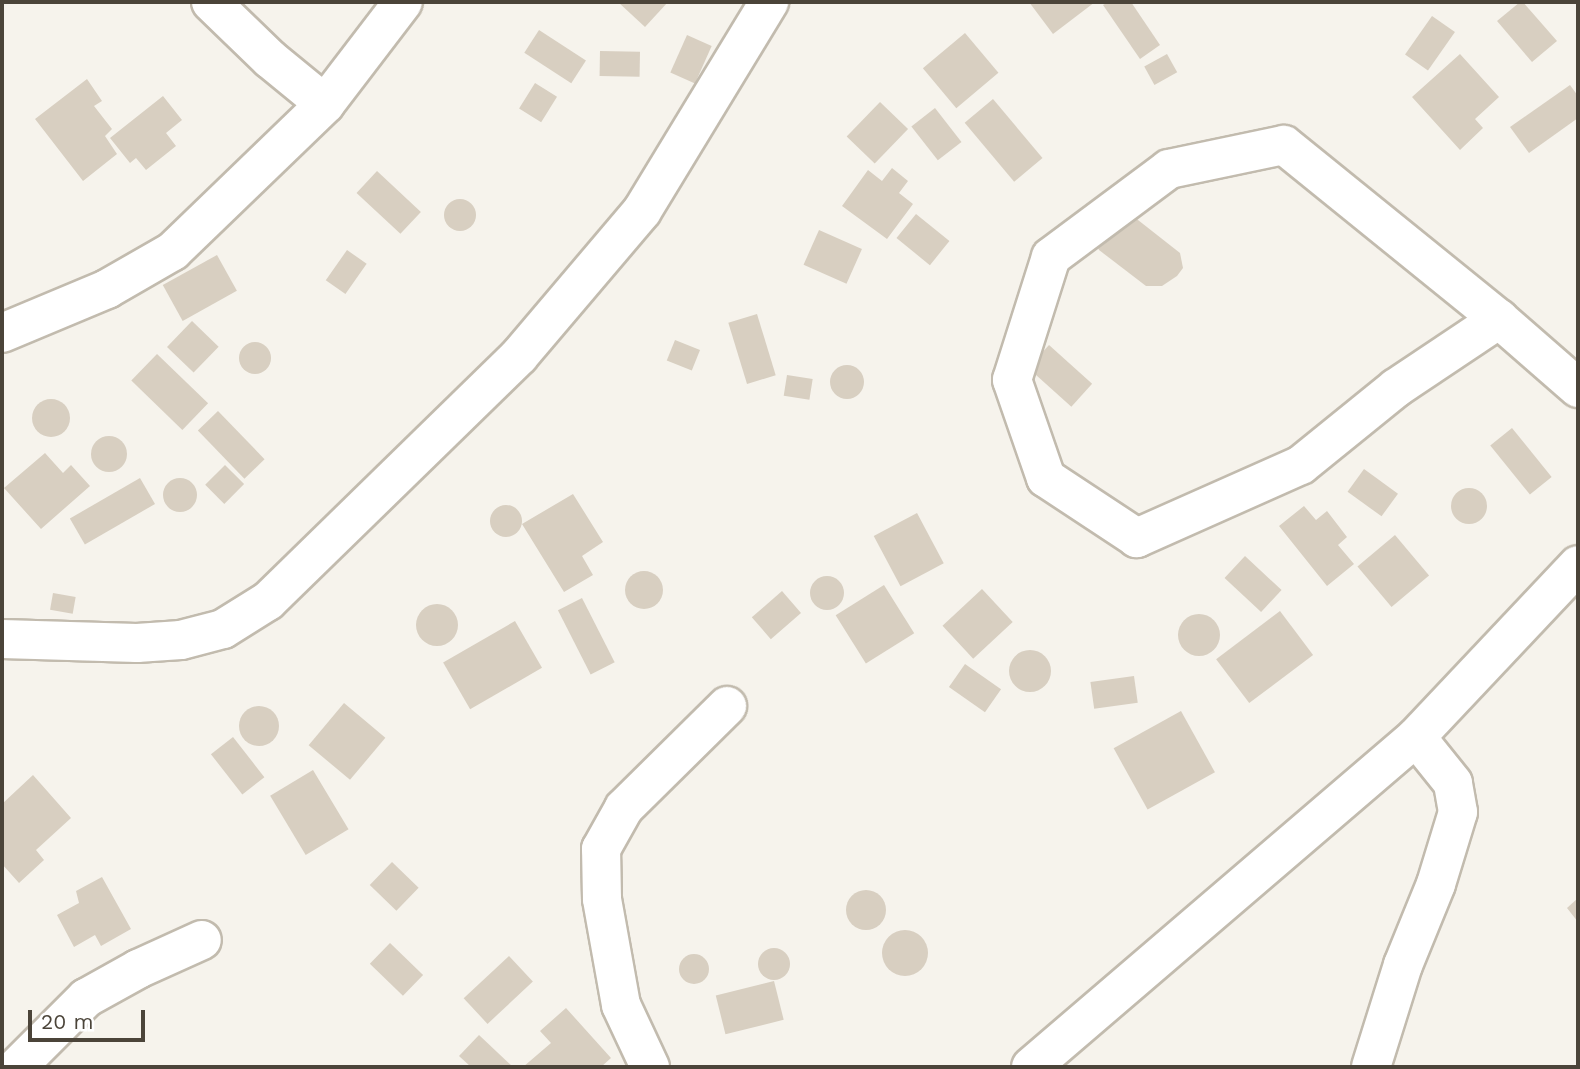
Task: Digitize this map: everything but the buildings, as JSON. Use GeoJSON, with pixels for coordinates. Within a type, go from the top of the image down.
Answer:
{"type":"FeatureCollection","features":[{"type":"Feature","properties":{"kind":"street"},"geometry":{"type":"LineString","coordinates":[[211,2],[270,59],[325,104]]}},
{"type":"Feature","properties":{"kind":"street"},"geometry":{"type":"LineString","coordinates":[[2,333],[107,289],[173,250],[325,104],[403,2]]}},
{"type":"Feature","properties":{"kind":"street"},"geometry":{"type":"LineString","coordinates":[[2,639],[137,643],[181,640],[222,629],[268,601],[519,356],[642,211],[769,2]]}},
{"type":"Feature","properties":{"kind":"street"},"geometry":{"type":"LineString","coordinates":[[1499,320],[1396,388],[1301,465],[1137,538],[1046,478],[1012,380],[1051,257],[1169,169],[1284,145],[1499,320],[1578,388]]}},
{"type":"Feature","properties":{"kind":"street"},"geometry":{"type":"LineString","coordinates":[[1031,1067],[1416,737],[1578,565]]}},
{"type":"Feature","properties":{"kind":"street"},"geometry":{"type":"LineString","coordinates":[[650,1067],[621,1005],[602,899],[601,849],[624,808],[727,706]]}},
{"type":"Feature","properties":{"kind":"street"},"geometry":{"type":"LineString","coordinates":[[1371,1067],[1403,965],[1436,884],[1458,812],[1453,783],[1416,737]]}},
{"type":"Feature","properties":{"kind":"street"},"geometry":{"type":"LineString","coordinates":[[17,1067],[86,998],[138,969],[202,940]]}}]}
